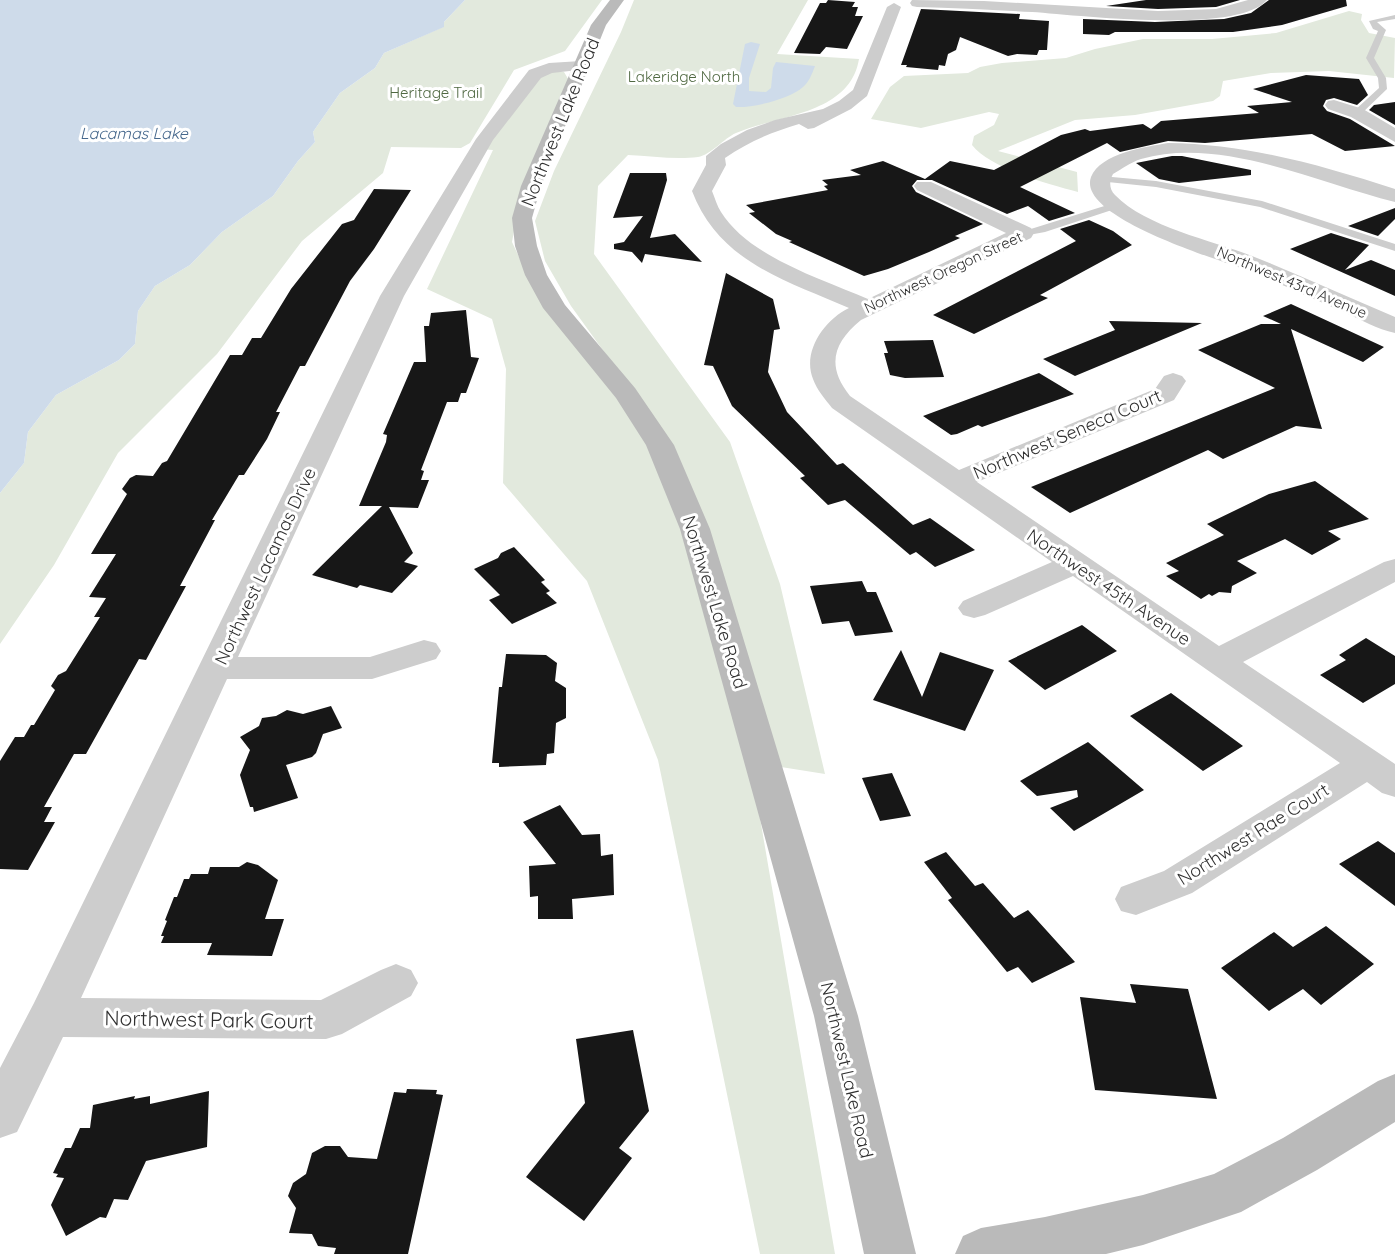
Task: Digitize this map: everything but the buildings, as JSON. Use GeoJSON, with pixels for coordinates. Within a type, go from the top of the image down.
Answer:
{"type":"FeatureCollection","features":[{"type":"Feature","properties":{"kind":"main road","name":"Northwest Lake Road"},"geometry":{"type":"LineString","coordinates":[[617,0],[599,25],[531,186],[522,218],[526,246],[536,276],[555,308],[626,394],[660,445],[695,529],[836,1016],[890,1254]]}},
{"type":"Feature","properties":{"kind":"main road"},"geometry":{"type":"LineString","coordinates":[[981,1254],[1045,1243],[1143,1220],[1223,1195],[1300,1154],[1395,1096]]}},
{"type":"Feature","properties":{"kind":"street"},"geometry":{"type":"LineString","coordinates":[[869,308],[760,258],[728,237],[705,206],[702,191],[716,165],[731,160],[756,142],[814,122],[845,105],[861,93],[887,5],[910,6],[916,1],[1053,5],[1162,16],[1223,11],[1253,4],[1260,0]]}},
{"type":"Feature","properties":{"kind":"street","name":"Northwest Lacamas Drive"},"geometry":{"type":"LineString","coordinates":[[0,1116],[50,1017],[217,668],[392,296],[485,139],[535,74],[549,68],[581,66]]}},
{"type":"Feature","properties":{"kind":"street"},"geometry":{"type":"LineString","coordinates":[[1334,105],[1357,113],[1395,136]]}},
{"type":"Feature","properties":{"kind":"street"},"geometry":{"type":"LineString","coordinates":[[1114,206],[1103,195],[1099,185],[1102,174],[1114,163],[1126,158],[1160,150],[1215,149],[1244,153],[1284,161],[1395,196]]}},
{"type":"Feature","properties":{"kind":"street"},"geometry":{"type":"LineString","coordinates":[[924,186],[1023,233]]}},
{"type":"Feature","properties":{"kind":"street","name":"Northwest 43rd Avenue"},"geometry":{"type":"LineString","coordinates":[[1114,206],[1146,224],[1188,239],[1395,326]]}},
{"type":"Feature","properties":{"kind":"street","name":"Northwest Oregon Street"},"geometry":{"type":"LineString","coordinates":[[828,386],[821,361],[827,341],[838,325],[1023,233]]}},
{"type":"Feature","properties":{"kind":"street","name":"Northwest Seneca Court"},"geometry":{"type":"LineString","coordinates":[[956,481],[1166,394],[1173,381]]}},
{"type":"Feature","properties":{"kind":"street","name":"Northwest 45th Avenue"},"geometry":{"type":"LineString","coordinates":[[828,386],[841,402],[1381,774]]}},
{"type":"Feature","properties":{"kind":"street"},"geometry":{"type":"LineString","coordinates":[[974,608],[1074,564]]}},
{"type":"Feature","properties":{"kind":"street"},"geometry":{"type":"LineString","coordinates":[[1217,661],[1395,569]]}},
{"type":"Feature","properties":{"kind":"street"},"geometry":{"type":"LineString","coordinates":[[217,668],[372,668],[424,651]]}},
{"type":"Feature","properties":{"kind":"street","name":"Northwest Rae Court"},"geometry":{"type":"LineString","coordinates":[[1136,899],[1178,882],[1381,774]]}},
{"type":"Feature","properties":{"kind":"street","name":"Northwest Park Court"},"geometry":{"type":"LineString","coordinates":[[50,1017],[326,1020],[396,983]]}},
{"type":"Feature","properties":{"kind":"lane"},"geometry":{"type":"LineString","coordinates":[[1357,113],[1383,89],[1383,78],[1370,58],[1383,30],[1376,27],[1373,21],[1395,17]]}},
{"type":"Feature","properties":{"kind":"lane"},"geometry":{"type":"LineString","coordinates":[[1101,179],[1156,184],[1262,204],[1395,248]]}},
{"type":"Feature","properties":{"kind":"lane","name":"Northwest Oregon Street"},"geometry":{"type":"LineString","coordinates":[[1023,233],[1041,230],[1114,206]]}},
{"type":"Feature","properties":{"kind":"green space","name":"Heritage Trail"},"geometry":{"type":"Polygon","coordinates":[[[465,0],[602,0],[565,51],[514,70],[470,143],[461,148],[391,147],[383,173],[302,241],[217,354],[118,453],[54,565],[0,644],[0,493],[24,463],[28,432],[56,395],[119,360],[135,344],[138,311],[155,286],[190,265],[222,232],[273,196],[315,142],[313,132],[340,93],[375,68],[384,53],[443,27],[444,22],[465,0]]]}},
{"type":"Feature","properties":{"kind":"green space","name":"Lakeridge North"},"geometry":{"type":"Polygon","coordinates":[[[634,0],[808,0],[777,54],[859,59],[853,77],[842,91],[827,102],[810,110],[736,133],[703,156],[681,158],[628,155],[598,186],[594,254],[730,442],[780,584],[825,774],[781,767],[677,453],[571,306],[545,261],[535,221],[554,171],[634,0]]]}},
{"type":"Feature","properties":{"kind":"green space"},"geometry":{"type":"Polygon","coordinates":[[[1349,11],[1362,14],[1361,20],[1369,33],[1395,38],[1394,78],[1329,71],[1271,73],[1223,81],[1220,96],[1213,101],[1135,115],[1075,120],[998,151],[1077,172],[1078,192],[1006,168],[981,154],[972,145],[974,136],[994,125],[999,114],[989,112],[921,128],[871,119],[890,87],[904,76],[968,73],[980,67],[1002,63],[1066,58],[1143,39],[1212,39],[1276,33],[1349,11]]]}},
{"type":"Feature","properties":{"kind":"green space"},"geometry":{"type":"Polygon","coordinates":[[[564,72],[570,82],[520,197],[512,242],[534,289],[642,425],[681,507],[750,760],[835,1254],[760,1254],[658,760],[587,581],[503,483],[506,369],[492,319],[427,289],[493,150],[480,149],[537,74],[564,72]]]}},
{"type":"Feature","properties":{"kind":"water","name":"Lacamas Lake"},"geometry":{"type":"Polygon","coordinates":[[[0,0],[465,0],[444,22],[444,27],[384,53],[375,68],[340,93],[313,132],[315,142],[273,196],[222,232],[190,265],[155,286],[138,311],[135,344],[119,360],[56,395],[28,432],[24,463],[0,493],[0,0]]]}},
{"type":"Feature","properties":{"kind":"water"},"geometry":{"type":"Polygon","coordinates":[[[751,42],[760,44],[749,78],[749,91],[766,92],[771,88],[773,68],[776,62],[815,66],[807,83],[781,99],[736,107],[733,104],[745,44],[751,42]]]}}]}
